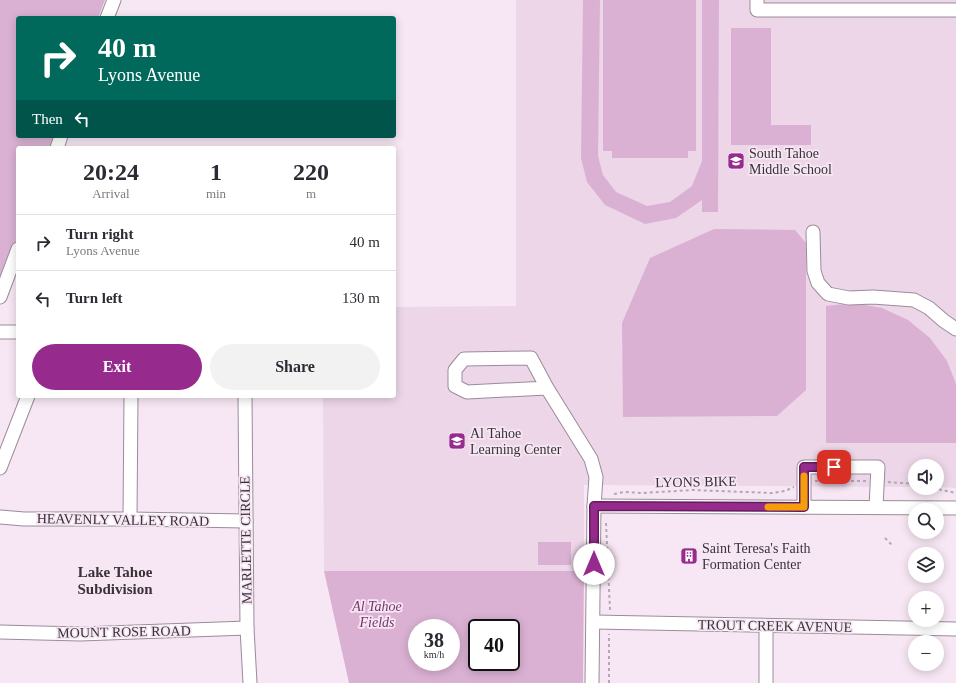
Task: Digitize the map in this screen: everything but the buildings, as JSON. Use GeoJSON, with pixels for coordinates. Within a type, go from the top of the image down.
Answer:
{"type":"FeatureCollection","features":[{"type":"Feature","properties":{"kind":"street"},"geometry":{"type":"LineString","coordinates":[[108,16],[114,0]]}},
{"type":"Feature","properties":{"kind":"street"},"geometry":{"type":"LineString","coordinates":[[757,0],[757,10],[956,10]]}},
{"type":"Feature","properties":{"kind":"street"},"geometry":{"type":"LineString","coordinates":[[813,232],[814,271],[818,283],[828,294],[849,298],[914,300],[929,308],[956,329]]}},
{"type":"Feature","properties":{"kind":"street"},"geometry":{"type":"LineString","coordinates":[[0,297],[16,253]]}},
{"type":"Feature","properties":{"kind":"street"},"geometry":{"type":"LineString","coordinates":[[0,332],[16,332]]}},
{"type":"Feature","properties":{"kind":"street"},"geometry":{"type":"LineString","coordinates":[[547,388],[467,392],[455,386],[455,370],[464,359],[531,358],[547,388],[591,459],[596,477],[594,506],[594,622],[592,683]]}},
{"type":"Feature","properties":{"kind":"street"},"geometry":{"type":"LineString","coordinates":[[0,468],[27,398]]}},
{"type":"Feature","properties":{"kind":"street"},"geometry":{"type":"LineString","coordinates":[[130,519],[131,398]]}},
{"type":"Feature","properties":{"kind":"street","name":"MARLETTE CIRCLE"},"geometry":{"type":"LineString","coordinates":[[245,398],[247,628],[250,683]]}},
{"type":"Feature","properties":{"kind":"street"},"geometry":{"type":"LineString","coordinates":[[804,507],[804,467],[878,467],[876,507]]}},
{"type":"Feature","properties":{"kind":"street"},"geometry":{"type":"LineString","coordinates":[[594,506],[956,508]]}},
{"type":"Feature","properties":{"kind":"street","name":"HEAVENLY VALLEY ROAD"},"geometry":{"type":"LineString","coordinates":[[0,517],[24,519],[246,521]]}},
{"type":"Feature","properties":{"kind":"street","name":"TROUT CREEK AVENUE"},"geometry":{"type":"LineString","coordinates":[[594,622],[956,629]]}},
{"type":"Feature","properties":{"kind":"street"},"geometry":{"type":"LineString","coordinates":[[766,626],[766,683]]}},
{"type":"Feature","properties":{"kind":"street","name":"MOUNT ROSE ROAD"},"geometry":{"type":"LineString","coordinates":[[0,632],[80,634],[247,628]]}},
{"type":"Feature","properties":{"kind":"path"},"geometry":{"type":"LineString","coordinates":[[810,481],[872,481]]}},
{"type":"Feature","properties":{"kind":"path"},"geometry":{"type":"LineString","coordinates":[[884,481],[908,483]]}},
{"type":"Feature","properties":{"kind":"path","name":"LYONS BIKE"},"geometry":{"type":"LineString","coordinates":[[610,496],[624,492],[642,493],[693,490],[772,493],[785,491],[795,487]]}},
{"type":"Feature","properties":{"kind":"path"},"geometry":{"type":"LineString","coordinates":[[944,490],[956,493]]}},
{"type":"Feature","properties":{"kind":"path"},"geometry":{"type":"LineString","coordinates":[[606,522],[610,616]]}},
{"type":"Feature","properties":{"kind":"path"},"geometry":{"type":"LineString","coordinates":[[885,538],[893,546]]}},
{"type":"Feature","properties":{"kind":"path"},"geometry":{"type":"LineString","coordinates":[[609,630],[609,683]]}},
{"type":"Feature","properties":{"kind":"shaded area","name":"South Tahoe Middle School"},"geometry":{"type":"Polygon","coordinates":[[[516,0],[956,0],[956,488],[944,487],[944,459],[908,459],[908,487],[584,485],[584,571],[324,571],[323,398],[396,398],[396,307],[516,306],[516,0]]]}},
{"type":"Feature","properties":{"kind":"green space"},"geometry":{"type":"Polygon","coordinates":[[[0,0],[105,0],[99,16],[16,16],[16,138],[54,138],[52,146],[16,146],[16,243],[0,287],[0,0]]]}},
{"type":"Feature","properties":{"kind":"green space"},"geometry":{"type":"Polygon","coordinates":[[[583,0],[600,0],[598,156],[603,175],[616,192],[647,206],[670,202],[692,186],[702,161],[702,0],[719,0],[718,212],[702,212],[702,200],[676,218],[645,224],[605,205],[587,182],[581,158],[583,0]]]}},
{"type":"Feature","properties":{"kind":"green space"},"geometry":{"type":"Polygon","coordinates":[[[603,0],[696,0],[696,151],[688,151],[688,158],[612,158],[612,151],[603,151],[603,0]]]}},
{"type":"Feature","properties":{"kind":"green space"},"geometry":{"type":"Polygon","coordinates":[[[731,28],[771,28],[771,125],[811,125],[811,145],[731,145],[731,28]]]}},
{"type":"Feature","properties":{"kind":"green space"},"geometry":{"type":"Polygon","coordinates":[[[714,229],[795,230],[806,243],[806,390],[777,416],[623,417],[622,323],[650,258],[714,229]]]}},
{"type":"Feature","properties":{"kind":"green space"},"geometry":{"type":"Polygon","coordinates":[[[854,303],[882,308],[908,320],[930,338],[947,361],[956,384],[956,443],[826,443],[826,306],[854,303]]]}},
{"type":"Feature","properties":{"kind":"green space"},"geometry":{"type":"Polygon","coordinates":[[[538,542],[571,542],[571,565],[538,565],[538,542]]]}},
{"type":"Feature","properties":{"kind":"green space","name":"Al Tahoe Fields"},"geometry":{"type":"Polygon","coordinates":[[[324,571],[584,571],[583,683],[349,683],[324,571]]]}},
{"type":"Feature","properties":{"kind":"slow traffic"},"geometry":{"type":"LineString","coordinates":[[768,507],[804,507],[804,476]]}},
{"type":"Feature","properties":{"kind":"place","name":"South Tahoe Middle School"},"geometry":{"type":"Point","coordinates":[736,161]}},
{"type":"Feature","properties":{"kind":"place","name":"Al Tahoe Learning Center"},"geometry":{"type":"Point","coordinates":[457,441]}},
{"type":"Feature","properties":{"kind":"place","name":"Saint Teresa's Faith Formation Center"},"geometry":{"type":"Point","coordinates":[689,556]}},
{"type":"Feature","properties":{"kind":"district","name":"Lake Tahoe Subdivision"},"geometry":{"type":"Point","coordinates":[115,580]}},
{"type":"Feature","properties":{"kind":"route"},"geometry":{"type":"LineString","coordinates":[[594,564],[594,506],[804,507],[804,467],[834,467]]}}]}
